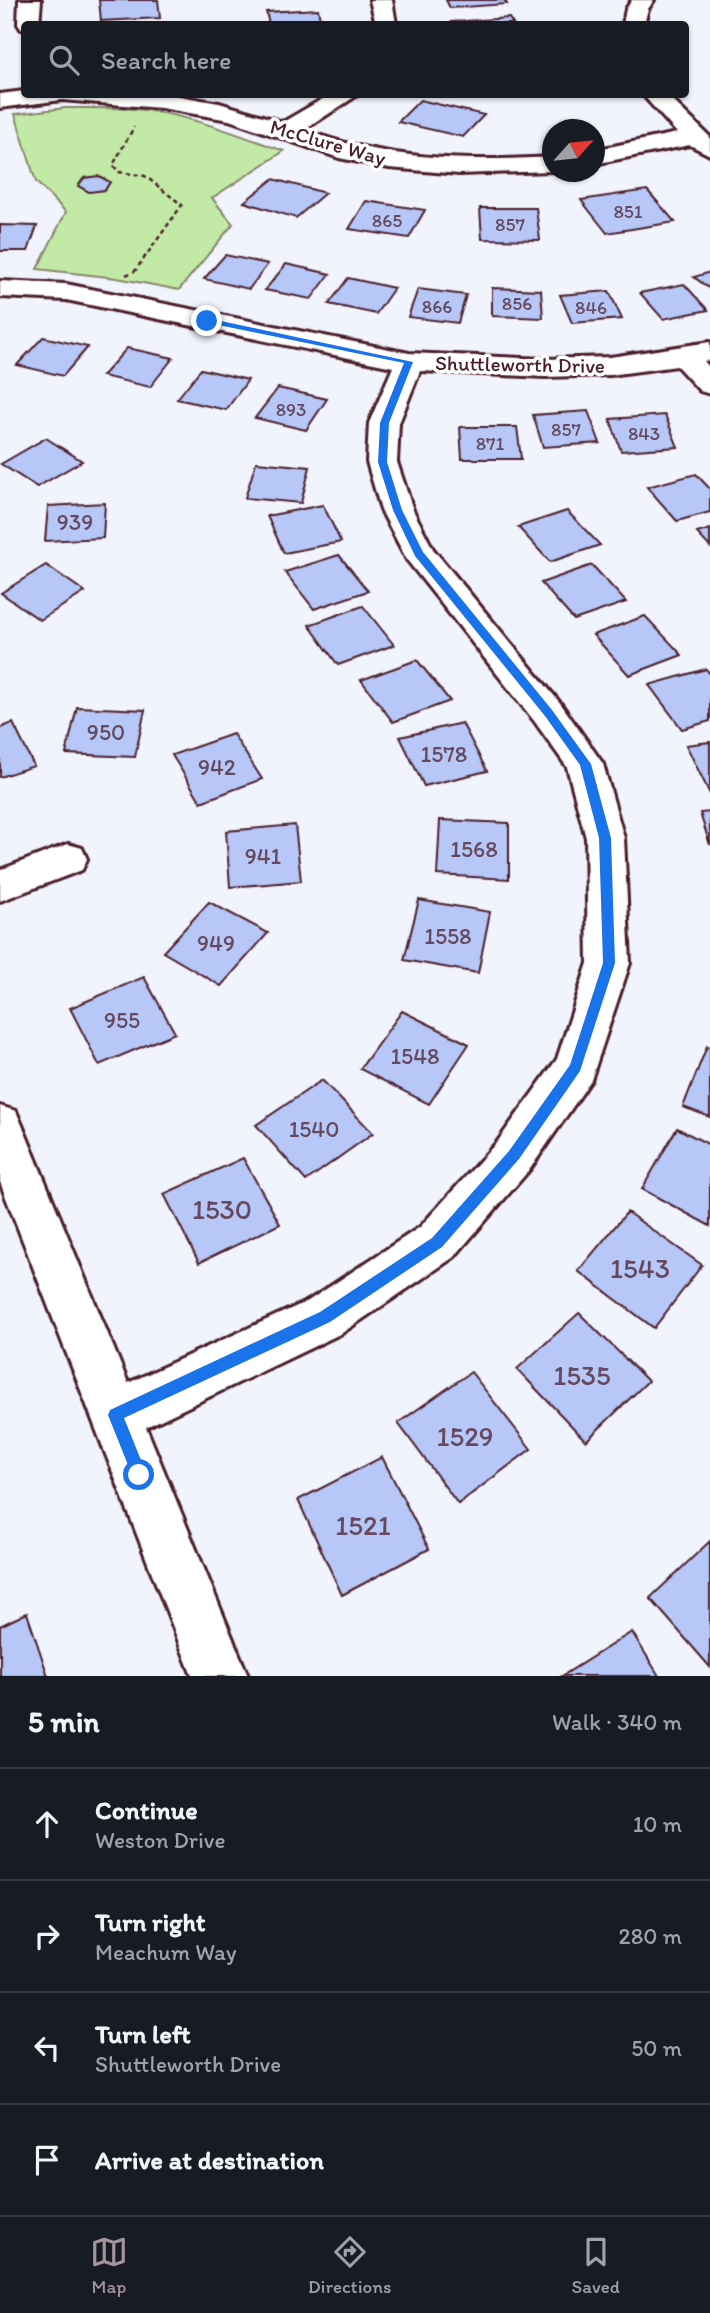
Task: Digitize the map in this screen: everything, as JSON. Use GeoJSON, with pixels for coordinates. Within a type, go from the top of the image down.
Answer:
{"type":"FeatureCollection","features":[{"type":"Feature","properties":{"kind":"street"},"geometry":{"type":"LineString","coordinates":[[29,21],[30,0]]}},
{"type":"Feature","properties":{"kind":"street"},"geometry":{"type":"LineString","coordinates":[[381,0],[385,21]]}},
{"type":"Feature","properties":{"kind":"street"},"geometry":{"type":"LineString","coordinates":[[635,21],[637,9],[643,0]]}},
{"type":"Feature","properties":{"kind":"street"},"geometry":{"type":"LineString","coordinates":[[0,100],[21,98]]}},
{"type":"Feature","properties":{"kind":"street","name":"McClure Way"},"geometry":{"type":"LineString","coordinates":[[136,98],[219,110],[365,157],[442,166],[542,165]]}},
{"type":"Feature","properties":{"kind":"street"},"geometry":{"type":"LineString","coordinates":[[285,131],[341,98]]}},
{"type":"Feature","properties":{"kind":"street"},"geometry":{"type":"LineString","coordinates":[[657,98],[702,143]]}},
{"type":"Feature","properties":{"kind":"street"},"geometry":{"type":"LineString","coordinates":[[605,156],[702,143]]}},
{"type":"Feature","properties":{"kind":"street","name":"Shuttleworth Drive"},"geometry":{"type":"LineString","coordinates":[[0,289],[66,292],[409,362],[545,368],[610,366],[697,354]]}},
{"type":"Feature","properties":{"kind":"street"},"geometry":{"type":"LineString","coordinates":[[697,354],[710,385]]}},
{"type":"Feature","properties":{"kind":"street"},"geometry":{"type":"LineString","coordinates":[[115,1415],[325,1317],[437,1242],[514,1155],[576,1067],[609,963],[605,838],[585,764],[548,713],[419,553],[397,510],[382,462],[384,423],[409,362]]}},
{"type":"Feature","properties":{"kind":"street"},"geometry":{"type":"LineString","coordinates":[[0,886],[68,859]]}},
{"type":"Feature","properties":{"kind":"street"},"geometry":{"type":"LineString","coordinates":[[0,1125],[220,1676]]}},
{"type":"Feature","properties":{"kind":"path"},"geometry":{"type":"LineString","coordinates":[[135,271],[182,205],[145,176],[119,172],[113,165],[139,119]]}},
{"type":"Feature","properties":{"kind":"green space"},"geometry":{"type":"Polygon","coordinates":[[[65,108],[123,109],[174,115],[284,151],[212,198],[233,224],[179,290],[117,278],[37,269],[66,212],[36,182],[15,114],[65,108]]]}},
{"type":"Feature","properties":{"kind":"building"},"geometry":{"type":"Polygon","coordinates":[[[99,0],[158,0],[160,18],[101,21],[99,0]]]}},
{"type":"Feature","properties":{"kind":"building"},"geometry":{"type":"Polygon","coordinates":[[[446,0],[504,0],[507,4],[450,8],[446,0]]]}},
{"type":"Feature","properties":{"kind":"building"},"geometry":{"type":"Polygon","coordinates":[[[318,9],[320,21],[268,21],[266,12],[318,9]]]}},
{"type":"Feature","properties":{"kind":"building"},"geometry":{"type":"Polygon","coordinates":[[[509,18],[511,21],[466,21],[509,18]]]}},
{"type":"Feature","properties":{"kind":"building"},"geometry":{"type":"Polygon","coordinates":[[[420,100],[484,115],[463,137],[398,122],[420,100]]]}},
{"type":"Feature","properties":{"kind":"building"},"geometry":{"type":"Polygon","coordinates":[[[99,176],[110,182],[105,190],[89,192],[78,186],[84,178],[99,176]]]}},
{"type":"Feature","properties":{"kind":"building"},"geometry":{"type":"Polygon","coordinates":[[[273,179],[325,193],[296,218],[244,202],[273,179]]]}},
{"type":"Feature","properties":{"kind":"building"},"geometry":{"type":"Polygon","coordinates":[[[647,190],[675,222],[607,233],[581,200],[647,190]]]}},
{"type":"Feature","properties":{"kind":"building"},"geometry":{"type":"Polygon","coordinates":[[[366,201],[425,210],[409,238],[349,229],[366,201]]]}},
{"type":"Feature","properties":{"kind":"building"},"geometry":{"type":"Polygon","coordinates":[[[480,208],[536,208],[540,240],[482,239],[480,208]]]}},
{"type":"Feature","properties":{"kind":"building"},"geometry":{"type":"Polygon","coordinates":[[[0,225],[37,226],[28,251],[0,251],[0,225]]]}},
{"type":"Feature","properties":{"kind":"building"},"geometry":{"type":"Polygon","coordinates":[[[225,255],[268,264],[249,289],[204,279],[225,255]]]}},
{"type":"Feature","properties":{"kind":"building"},"geometry":{"type":"Polygon","coordinates":[[[286,264],[330,274],[311,299],[265,290],[286,264]]]}},
{"type":"Feature","properties":{"kind":"building"},"geometry":{"type":"Polygon","coordinates":[[[710,272],[710,289],[694,277],[710,272]]]}},
{"type":"Feature","properties":{"kind":"building"},"geometry":{"type":"Polygon","coordinates":[[[348,278],[394,288],[376,314],[329,304],[348,278]]]}},
{"type":"Feature","properties":{"kind":"building"},"geometry":{"type":"Polygon","coordinates":[[[684,284],[708,310],[663,319],[640,293],[684,284]]]}},
{"type":"Feature","properties":{"kind":"building"},"geometry":{"type":"Polygon","coordinates":[[[492,288],[541,290],[543,318],[492,316],[492,288]]]}},
{"type":"Feature","properties":{"kind":"building"},"geometry":{"type":"Polygon","coordinates":[[[418,289],[466,295],[458,323],[408,317],[418,289]]]}},
{"type":"Feature","properties":{"kind":"building"},"geometry":{"type":"Polygon","coordinates":[[[609,291],[622,319],[572,323],[560,295],[609,291]]]}},
{"type":"Feature","properties":{"kind":"building"},"geometry":{"type":"Polygon","coordinates":[[[43,337],[88,347],[63,376],[17,365],[43,337]]]}},
{"type":"Feature","properties":{"kind":"building"},"geometry":{"type":"Polygon","coordinates":[[[127,348],[173,358],[150,387],[102,376],[127,348]]]}},
{"type":"Feature","properties":{"kind":"building"},"geometry":{"type":"Polygon","coordinates":[[[201,369],[248,380],[226,410],[177,399],[201,369]]]}},
{"type":"Feature","properties":{"kind":"building"},"geometry":{"type":"Polygon","coordinates":[[[278,388],[327,399],[306,430],[255,418],[278,388]]]}},
{"type":"Feature","properties":{"kind":"building"},"geometry":{"type":"Polygon","coordinates":[[[588,411],[600,443],[543,447],[533,415],[588,411]]]}},
{"type":"Feature","properties":{"kind":"building"},"geometry":{"type":"Polygon","coordinates":[[[665,415],[678,447],[621,451],[610,419],[665,415]]]}},
{"type":"Feature","properties":{"kind":"building"},"geometry":{"type":"Polygon","coordinates":[[[460,427],[517,427],[521,459],[462,459],[460,427]]]}},
{"type":"Feature","properties":{"kind":"building"},"geometry":{"type":"Polygon","coordinates":[[[46,438],[82,461],[37,487],[1,464],[46,438]]]}},
{"type":"Feature","properties":{"kind":"building"},"geometry":{"type":"Polygon","coordinates":[[[256,462],[310,467],[301,503],[245,498],[256,462]]]}},
{"type":"Feature","properties":{"kind":"building"},"geometry":{"type":"Polygon","coordinates":[[[696,474],[710,489],[710,512],[677,521],[647,487],[696,474]]]}},
{"type":"Feature","properties":{"kind":"building"},"geometry":{"type":"Polygon","coordinates":[[[105,503],[103,538],[45,541],[48,506],[105,503]]]}},
{"type":"Feature","properties":{"kind":"building"},"geometry":{"type":"Polygon","coordinates":[[[323,505],[341,542],[284,553],[267,516],[323,505]]]}},
{"type":"Feature","properties":{"kind":"building"},"geometry":{"type":"Polygon","coordinates":[[[567,511],[600,545],[550,562],[518,527],[567,511]]]}},
{"type":"Feature","properties":{"kind":"building"},"geometry":{"type":"Polygon","coordinates":[[[710,529],[710,547],[697,533],[710,529]]]}},
{"type":"Feature","properties":{"kind":"building"},"geometry":{"type":"Polygon","coordinates":[[[339,555],[368,591],[314,609],[285,572],[339,555]]]}},
{"type":"Feature","properties":{"kind":"building"},"geometry":{"type":"Polygon","coordinates":[[[46,565],[85,592],[40,620],[1,593],[46,565]]]}},
{"type":"Feature","properties":{"kind":"building"},"geometry":{"type":"Polygon","coordinates":[[[592,565],[626,602],[574,620],[541,583],[592,565]]]}},
{"type":"Feature","properties":{"kind":"building"},"geometry":{"type":"Polygon","coordinates":[[[363,606],[394,645],[338,665],[309,625],[363,606]]]}},
{"type":"Feature","properties":{"kind":"building"},"geometry":{"type":"Polygon","coordinates":[[[645,616],[682,655],[629,675],[593,635],[645,616]]]}},
{"type":"Feature","properties":{"kind":"building"},"geometry":{"type":"Polygon","coordinates":[[[417,660],[450,701],[393,722],[361,680],[417,660]]]}},
{"type":"Feature","properties":{"kind":"building"},"geometry":{"type":"Polygon","coordinates":[[[706,669],[710,674],[710,721],[682,729],[649,685],[706,669]]]}},
{"type":"Feature","properties":{"kind":"building"},"geometry":{"type":"Polygon","coordinates":[[[77,707],[145,710],[135,757],[66,754],[77,707]]]}},
{"type":"Feature","properties":{"kind":"building"},"geometry":{"type":"Polygon","coordinates":[[[13,723],[34,766],[0,777],[0,728],[13,723]]]}},
{"type":"Feature","properties":{"kind":"building"},"geometry":{"type":"Polygon","coordinates":[[[462,723],[487,771],[424,786],[400,737],[462,723]]]}},
{"type":"Feature","properties":{"kind":"building"},"geometry":{"type":"Polygon","coordinates":[[[233,734],[262,779],[201,802],[172,755],[233,734]]]}},
{"type":"Feature","properties":{"kind":"building"},"geometry":{"type":"Polygon","coordinates":[[[710,742],[710,794],[686,745],[710,742]]]}},
{"type":"Feature","properties":{"kind":"building"},"geometry":{"type":"Polygon","coordinates":[[[710,812],[710,845],[700,813],[710,812]]]}},
{"type":"Feature","properties":{"kind":"building"},"geometry":{"type":"Polygon","coordinates":[[[440,820],[509,823],[509,879],[437,875],[440,820]]]}},
{"type":"Feature","properties":{"kind":"building"},"geometry":{"type":"Polygon","coordinates":[[[295,825],[301,881],[230,887],[226,831],[295,825]]]}},
{"type":"Feature","properties":{"kind":"building"},"geometry":{"type":"Polygon","coordinates":[[[419,900],[490,912],[478,973],[404,960],[419,900]]]}},
{"type":"Feature","properties":{"kind":"building"},"geometry":{"type":"Polygon","coordinates":[[[209,902],[268,933],[221,986],[163,952],[209,902]]]}},
{"type":"Feature","properties":{"kind":"building"},"geometry":{"type":"Polygon","coordinates":[[[144,977],[175,1033],[99,1065],[70,1008],[144,977]]]}},
{"type":"Feature","properties":{"kind":"building"},"geometry":{"type":"Polygon","coordinates":[[[402,1011],[469,1044],[429,1104],[360,1069],[402,1011]]]}},
{"type":"Feature","properties":{"kind":"building"},"geometry":{"type":"Polygon","coordinates":[[[707,1046],[710,1047],[710,1117],[683,1107],[707,1046]]]}},
{"type":"Feature","properties":{"kind":"building"},"geometry":{"type":"Polygon","coordinates":[[[322,1080],[373,1133],[306,1181],[256,1125],[322,1080]]]}},
{"type":"Feature","properties":{"kind":"building"},"geometry":{"type":"Polygon","coordinates":[[[677,1128],[710,1145],[710,1226],[642,1189],[677,1128]]]}},
{"type":"Feature","properties":{"kind":"building"},"geometry":{"type":"Polygon","coordinates":[[[243,1158],[280,1224],[199,1263],[164,1194],[243,1158]]]}},
{"type":"Feature","properties":{"kind":"building"},"geometry":{"type":"Polygon","coordinates":[[[627,1212],[702,1265],[654,1328],[578,1271],[627,1212]]]}},
{"type":"Feature","properties":{"kind":"building"},"geometry":{"type":"Polygon","coordinates":[[[579,1313],[648,1381],[586,1441],[517,1369],[579,1313]]]}},
{"type":"Feature","properties":{"kind":"building"},"geometry":{"type":"Polygon","coordinates":[[[471,1372],[531,1449],[458,1504],[398,1423],[471,1372]]]}},
{"type":"Feature","properties":{"kind":"building"},"geometry":{"type":"Polygon","coordinates":[[[382,1457],[429,1549],[342,1595],[298,1500],[382,1457]]]}},
{"type":"Feature","properties":{"kind":"building"},"geometry":{"type":"Polygon","coordinates":[[[710,1541],[710,1667],[650,1598],[710,1541]]]}},
{"type":"Feature","properties":{"kind":"building"},"geometry":{"type":"Polygon","coordinates":[[[27,1613],[48,1676],[0,1676],[0,1626],[27,1613]]]}},
{"type":"Feature","properties":{"kind":"building"},"geometry":{"type":"Polygon","coordinates":[[[632,1632],[659,1676],[562,1676],[632,1632]]]}},
{"type":"Feature","properties":{"kind":"route"},"geometry":{"type":"LineString","coordinates":[[139,1475],[115,1415],[325,1317],[437,1242],[514,1155],[576,1067],[609,963],[605,838],[585,764],[548,713],[419,553],[397,510],[382,462],[384,423],[409,362],[207,321]]}}]}
